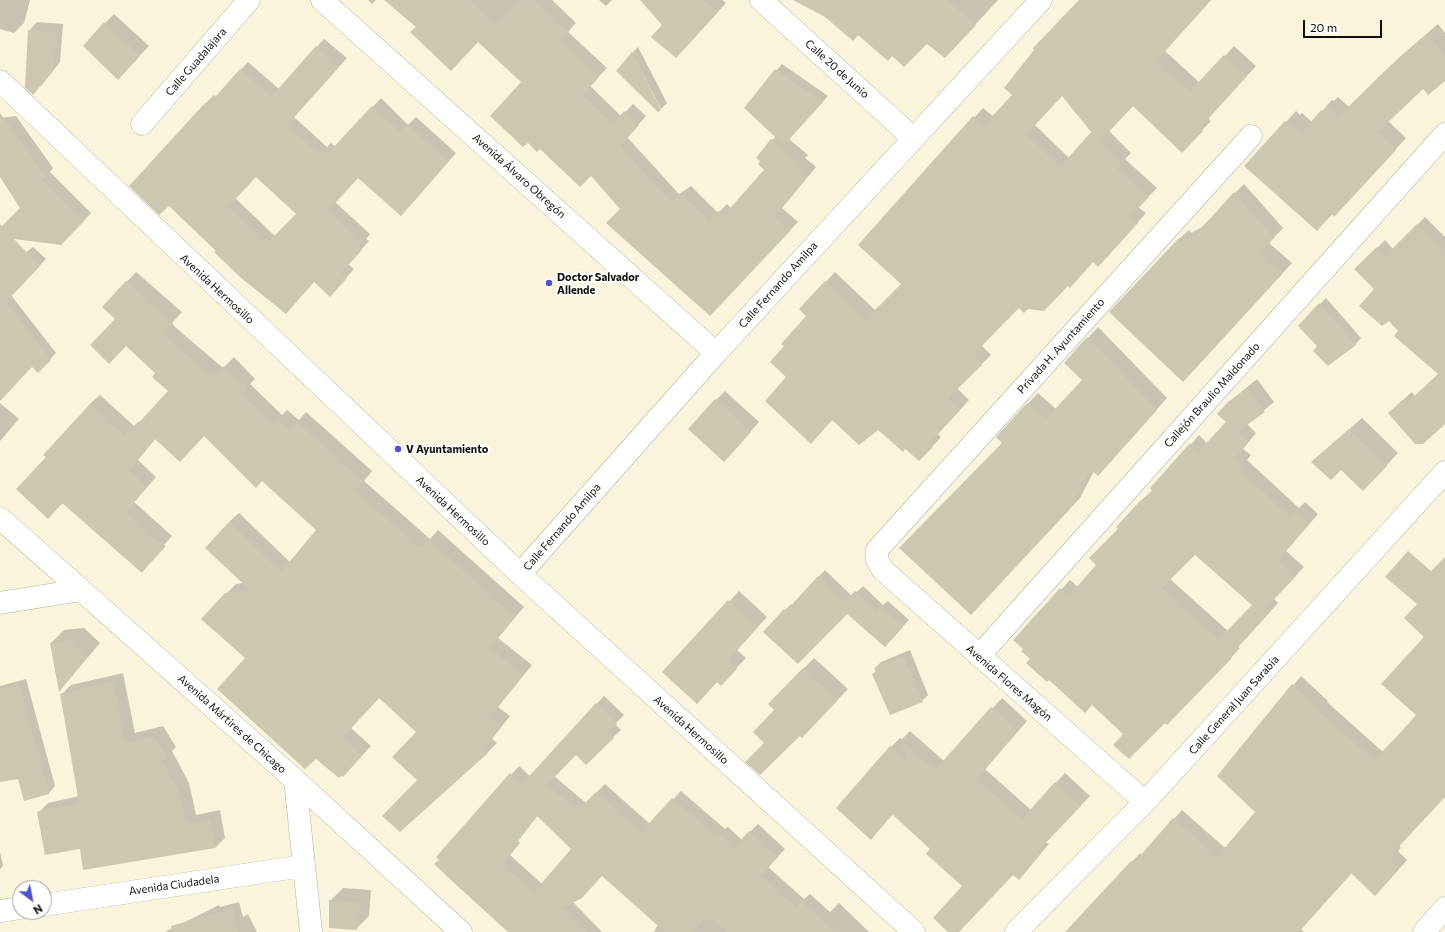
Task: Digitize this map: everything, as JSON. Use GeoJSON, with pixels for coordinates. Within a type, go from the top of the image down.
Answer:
{"type":"FeatureCollection","features":[{"type":"Feature","properties":{"kind":"street","name":"Calle Guadalajara"},"geometry":{"type":"LineString","coordinates":[[142,124],[249,0]]}},
{"type":"Feature","properties":{"kind":"street","name":"Avenida Álvaro Obregón"},"geometry":{"type":"LineString","coordinates":[[322,0],[716,353]]}},
{"type":"Feature","properties":{"kind":"street","name":"Calle 20 de Junio"},"geometry":{"type":"LineString","coordinates":[[761,0],[913,138]]}},
{"type":"Feature","properties":{"kind":"street","name":"Calle Fernando Amilpa"},"geometry":{"type":"LineString","coordinates":[[520,574],[716,353],[1041,0]]}},
{"type":"Feature","properties":{"kind":"street","name":"Avenida Hermosillo"},"geometry":{"type":"LineString","coordinates":[[0,81],[520,574],[914,932]]}},
{"type":"Feature","properties":{"kind":"street","name":"Callejón Braulio Maldonado"},"geometry":{"type":"LineString","coordinates":[[979,656],[1445,134]]}},
{"type":"Feature","properties":{"kind":"street","name":"Privada H. Ayuntamiento"},"geometry":{"type":"LineString","coordinates":[[877,560],[877,550],[1251,136]]}},
{"type":"Feature","properties":{"kind":"street","name":"Calle General Juan Sarabia"},"geometry":{"type":"LineString","coordinates":[[1016,932],[1145,802],[1445,472]]}},
{"type":"Feature","properties":{"kind":"street","name":"Avenida Mártires de Chicago"},"geometry":{"type":"LineString","coordinates":[[0,518],[295,780],[461,932]]}},
{"type":"Feature","properties":{"kind":"street","name":"Avenida Flores Magón"},"geometry":{"type":"LineString","coordinates":[[877,560],[883,570],[1145,802]]}},
{"type":"Feature","properties":{"kind":"street"},"geometry":{"type":"LineString","coordinates":[[0,603],[81,590]]}},
{"type":"Feature","properties":{"kind":"street"},"geometry":{"type":"LineString","coordinates":[[295,780],[311,932]]}},
{"type":"Feature","properties":{"kind":"street","name":"Avenida Ciudadela"},"geometry":{"type":"LineString","coordinates":[[52,904],[303,866]]}},
{"type":"Feature","properties":{"kind":"street"},"geometry":{"type":"LineString","coordinates":[[1424,932],[1445,908]]}},
{"type":"Feature","properties":{"kind":"street"},"geometry":{"type":"LineString","coordinates":[[0,911],[12,909]]}},
{"type":"Feature","properties":{"kind":"building"},"geometry":{"type":"Polygon","coordinates":[[[384,0],[469,0],[495,24],[518,0],[534,0],[569,32],[561,40],[599,77],[583,95],[613,124],[624,111],[639,125],[620,146],[671,202],[682,194],[709,221],[718,211],[723,216],[764,170],[758,164],[760,161],[756,158],[771,139],[800,164],[798,167],[808,176],[774,217],[790,231],[710,316],[606,223],[620,209],[591,176],[580,187],[540,149],[537,152],[528,143],[523,147],[490,116],[521,82],[478,42],[451,71],[410,32],[416,27],[384,0]]]}},
{"type":"Feature","properties":{"kind":"building"},"geometry":{"type":"Polygon","coordinates":[[[640,0],[704,0],[718,12],[676,58],[651,37],[662,25],[640,0]]]}},
{"type":"Feature","properties":{"kind":"building"},"geometry":{"type":"Polygon","coordinates":[[[793,0],[947,0],[976,25],[945,58],[927,44],[904,67],[892,56],[888,61],[858,35],[853,41],[825,17],[793,0]]]}},
{"type":"Feature","properties":{"kind":"building"},"geometry":{"type":"Polygon","coordinates":[[[1079,0],[1211,0],[1156,61],[1190,91],[1224,55],[1247,76],[1200,128],[1203,131],[1182,153],[1133,106],[1100,141],[1122,163],[1117,169],[1149,197],[1130,217],[1138,223],[1098,267],[1093,262],[1070,288],[1068,286],[1044,311],[1028,309],[1024,313],[1019,308],[973,355],[982,365],[948,398],[960,410],[929,443],[933,447],[919,461],[905,449],[903,452],[878,430],[859,445],[832,420],[811,444],[765,401],[786,377],[770,362],[784,346],[781,344],[806,316],[799,309],[825,281],[866,319],[901,284],[858,245],[973,116],[984,125],[1012,95],[1004,88],[1034,50],[1033,48],[1079,0]],[[1062,96],[1026,134],[1060,167],[1091,132],[1062,96]]]}},
{"type":"Feature","properties":{"kind":"building"},"geometry":{"type":"Polygon","coordinates":[[[104,22],[140,56],[118,80],[83,46],[104,22]]]}},
{"type":"Feature","properties":{"kind":"building"},"geometry":{"type":"Polygon","coordinates":[[[28,30],[56,32],[52,72],[33,95],[25,88],[28,30]]]}},
{"type":"Feature","properties":{"kind":"building"},"geometry":{"type":"Polygon","coordinates":[[[1427,34],[1445,56],[1445,81],[1428,95],[1423,89],[1378,132],[1396,150],[1334,217],[1332,214],[1317,231],[1244,166],[1285,121],[1289,125],[1291,123],[1302,133],[1321,110],[1323,111],[1327,107],[1338,117],[1391,65],[1427,34]]]}},
{"type":"Feature","properties":{"kind":"building"},"geometry":{"type":"Polygon","coordinates":[[[316,46],[339,67],[287,125],[319,154],[323,150],[327,154],[372,106],[400,132],[407,124],[448,162],[401,216],[358,178],[328,211],[363,243],[359,247],[362,250],[341,273],[347,278],[330,297],[314,282],[286,314],[240,277],[214,252],[216,251],[169,206],[159,215],[129,186],[205,103],[208,105],[240,69],[271,97],[316,46]],[[256,177],[228,207],[267,243],[296,214],[256,177]]]}},
{"type":"Feature","properties":{"kind":"building"},"geometry":{"type":"Polygon","coordinates":[[[632,52],[661,110],[658,112],[616,71],[632,52]]]}},
{"type":"Feature","properties":{"kind":"building"},"geometry":{"type":"Polygon","coordinates":[[[775,69],[823,102],[784,145],[744,108],[775,69]]]}},
{"type":"Feature","properties":{"kind":"building"},"geometry":{"type":"Polygon","coordinates":[[[0,113],[46,177],[42,180],[84,221],[61,245],[14,239],[40,266],[6,302],[51,360],[38,373],[32,367],[0,401],[0,224],[2,226],[20,208],[0,177],[0,113]]]}},
{"type":"Feature","properties":{"kind":"building"},"geometry":{"type":"Polygon","coordinates":[[[1234,192],[1274,238],[1260,253],[1283,273],[1183,382],[1109,312],[1179,238],[1182,242],[1186,238],[1188,240],[1199,228],[1201,229],[1234,192]]]}},
{"type":"Feature","properties":{"kind":"building"},"geometry":{"type":"Polygon","coordinates":[[[1417,224],[1445,252],[1445,424],[1423,444],[1415,444],[1388,413],[1404,399],[1407,403],[1438,374],[1394,336],[1398,331],[1389,321],[1382,326],[1359,306],[1374,289],[1354,269],[1377,247],[1385,256],[1417,224]]]}},
{"type":"Feature","properties":{"kind":"building"},"geometry":{"type":"Polygon","coordinates":[[[126,281],[173,322],[163,333],[166,337],[213,377],[224,366],[247,389],[242,394],[273,424],[277,419],[289,429],[296,421],[363,481],[355,491],[420,548],[428,539],[515,617],[490,648],[523,675],[490,717],[501,726],[484,749],[488,753],[400,832],[382,816],[417,780],[392,757],[416,732],[379,698],[342,738],[362,756],[343,777],[341,776],[339,778],[316,759],[305,769],[217,689],[245,658],[201,619],[225,593],[251,591],[205,548],[229,522],[281,572],[316,530],[262,481],[256,488],[204,436],[180,462],[155,439],[129,470],[147,487],[126,512],[163,546],[142,573],[62,503],[48,519],[16,489],[46,457],[43,455],[90,404],[124,435],[129,430],[131,431],[168,391],[152,377],[155,373],[126,346],[109,364],[90,345],[115,319],[102,307],[126,281]]]}},
{"type":"Feature","properties":{"kind":"building"},"geometry":{"type":"Polygon","coordinates":[[[1319,303],[1356,345],[1328,366],[1313,351],[1317,346],[1298,326],[1319,303]]]}},
{"type":"Feature","properties":{"kind":"building"},"geometry":{"type":"Polygon","coordinates":[[[1087,337],[1157,410],[1098,476],[1091,469],[1070,509],[971,615],[899,548],[1002,443],[996,437],[1027,403],[1046,419],[1082,380],[1064,363],[1087,337]]]}},
{"type":"Feature","properties":{"kind":"building"},"geometry":{"type":"Polygon","coordinates":[[[1248,388],[1265,412],[1237,432],[1248,442],[1235,458],[1243,465],[1239,469],[1290,517],[1295,510],[1310,523],[1278,560],[1296,576],[1266,608],[1270,612],[1230,656],[1232,658],[1167,725],[1165,723],[1129,759],[1113,745],[1123,734],[1092,705],[1085,713],[1049,680],[1047,682],[1026,663],[1030,659],[1021,651],[1023,649],[1013,640],[1060,588],[1069,596],[1096,565],[1089,558],[1118,529],[1116,527],[1139,502],[1152,491],[1150,488],[1190,443],[1198,452],[1226,422],[1217,414],[1228,402],[1248,388]],[[1195,555],[1162,588],[1219,639],[1252,605],[1195,555]]]}},
{"type":"Feature","properties":{"kind":"building"},"geometry":{"type":"Polygon","coordinates":[[[715,399],[751,432],[724,462],[688,429],[715,399]]]}},
{"type":"Feature","properties":{"kind":"building"},"geometry":{"type":"Polygon","coordinates":[[[1349,429],[1387,466],[1363,491],[1341,470],[1331,480],[1311,462],[1349,429]]]}},
{"type":"Feature","properties":{"kind":"building"},"geometry":{"type":"Polygon","coordinates":[[[1408,551],[1431,571],[1445,557],[1445,797],[1391,855],[1393,857],[1390,861],[1399,869],[1375,896],[1351,873],[1299,932],[1065,932],[1131,861],[1134,863],[1173,818],[1218,856],[1255,812],[1217,776],[1292,684],[1320,710],[1319,711],[1374,760],[1401,732],[1416,715],[1381,684],[1424,637],[1404,618],[1417,604],[1385,577],[1408,551]]]}},
{"type":"Feature","properties":{"kind":"building"},"geometry":{"type":"Polygon","coordinates":[[[818,576],[845,602],[855,591],[876,611],[881,606],[903,627],[885,647],[847,614],[798,664],[763,632],[784,609],[786,611],[818,576]]]}},
{"type":"Feature","properties":{"kind":"building"},"geometry":{"type":"Polygon","coordinates":[[[728,600],[758,627],[728,660],[737,669],[721,686],[717,682],[697,704],[662,672],[728,600]]]}},
{"type":"Feature","properties":{"kind":"building"},"geometry":{"type":"Polygon","coordinates":[[[71,640],[88,656],[59,692],[50,643],[71,640]]]}},
{"type":"Feature","properties":{"kind":"building"},"geometry":{"type":"Polygon","coordinates":[[[903,656],[923,702],[890,715],[872,674],[876,672],[874,668],[903,656]]]}},
{"type":"Feature","properties":{"kind":"building"},"geometry":{"type":"Polygon","coordinates":[[[803,668],[838,700],[802,738],[800,736],[760,775],[745,762],[764,743],[753,732],[774,710],[768,704],[803,668]]]}},
{"type":"Feature","properties":{"kind":"building"},"geometry":{"type":"Polygon","coordinates":[[[113,682],[125,743],[153,736],[167,758],[162,761],[179,793],[186,824],[210,820],[215,848],[83,870],[80,849],[45,855],[37,812],[79,803],[60,694],[113,682]]]}},
{"type":"Feature","properties":{"kind":"building"},"geometry":{"type":"Polygon","coordinates":[[[19,685],[49,794],[24,801],[18,779],[0,782],[0,690],[19,685]]]}},
{"type":"Feature","properties":{"kind":"building"},"geometry":{"type":"Polygon","coordinates":[[[596,703],[617,724],[608,733],[614,738],[586,765],[576,755],[547,785],[578,810],[596,792],[642,831],[672,798],[717,837],[719,834],[734,847],[749,831],[778,857],[761,876],[796,907],[801,901],[835,932],[726,932],[712,918],[709,921],[705,918],[693,932],[665,932],[602,876],[582,898],[563,908],[588,932],[508,932],[434,864],[439,860],[436,857],[510,773],[522,784],[596,703]],[[537,816],[511,850],[512,851],[503,864],[534,892],[571,849],[537,816]]]}},
{"type":"Feature","properties":{"kind":"building"},"geometry":{"type":"Polygon","coordinates":[[[991,707],[1018,731],[977,779],[1022,819],[1055,782],[1081,806],[1037,852],[1040,855],[1019,880],[1013,875],[959,932],[948,932],[933,918],[962,886],[926,854],[930,849],[892,814],[871,840],[836,808],[890,746],[911,765],[900,740],[935,770],[991,707]]]}},
{"type":"Feature","properties":{"kind":"building"},"geometry":{"type":"Polygon","coordinates":[[[329,900],[359,902],[357,930],[329,928],[329,900]]]}},
{"type":"Feature","properties":{"kind":"building"},"geometry":{"type":"Polygon","coordinates":[[[232,909],[238,932],[172,932],[171,926],[232,909]]]}},
{"type":"Feature","properties":{"kind":"place","name":"Doctor Salvador Allende"},"geometry":{"type":"Point","coordinates":[549,283]}},
{"type":"Feature","properties":{"kind":"place","name":"V Ayuntamiento"},"geometry":{"type":"Point","coordinates":[398,449]}}]}
